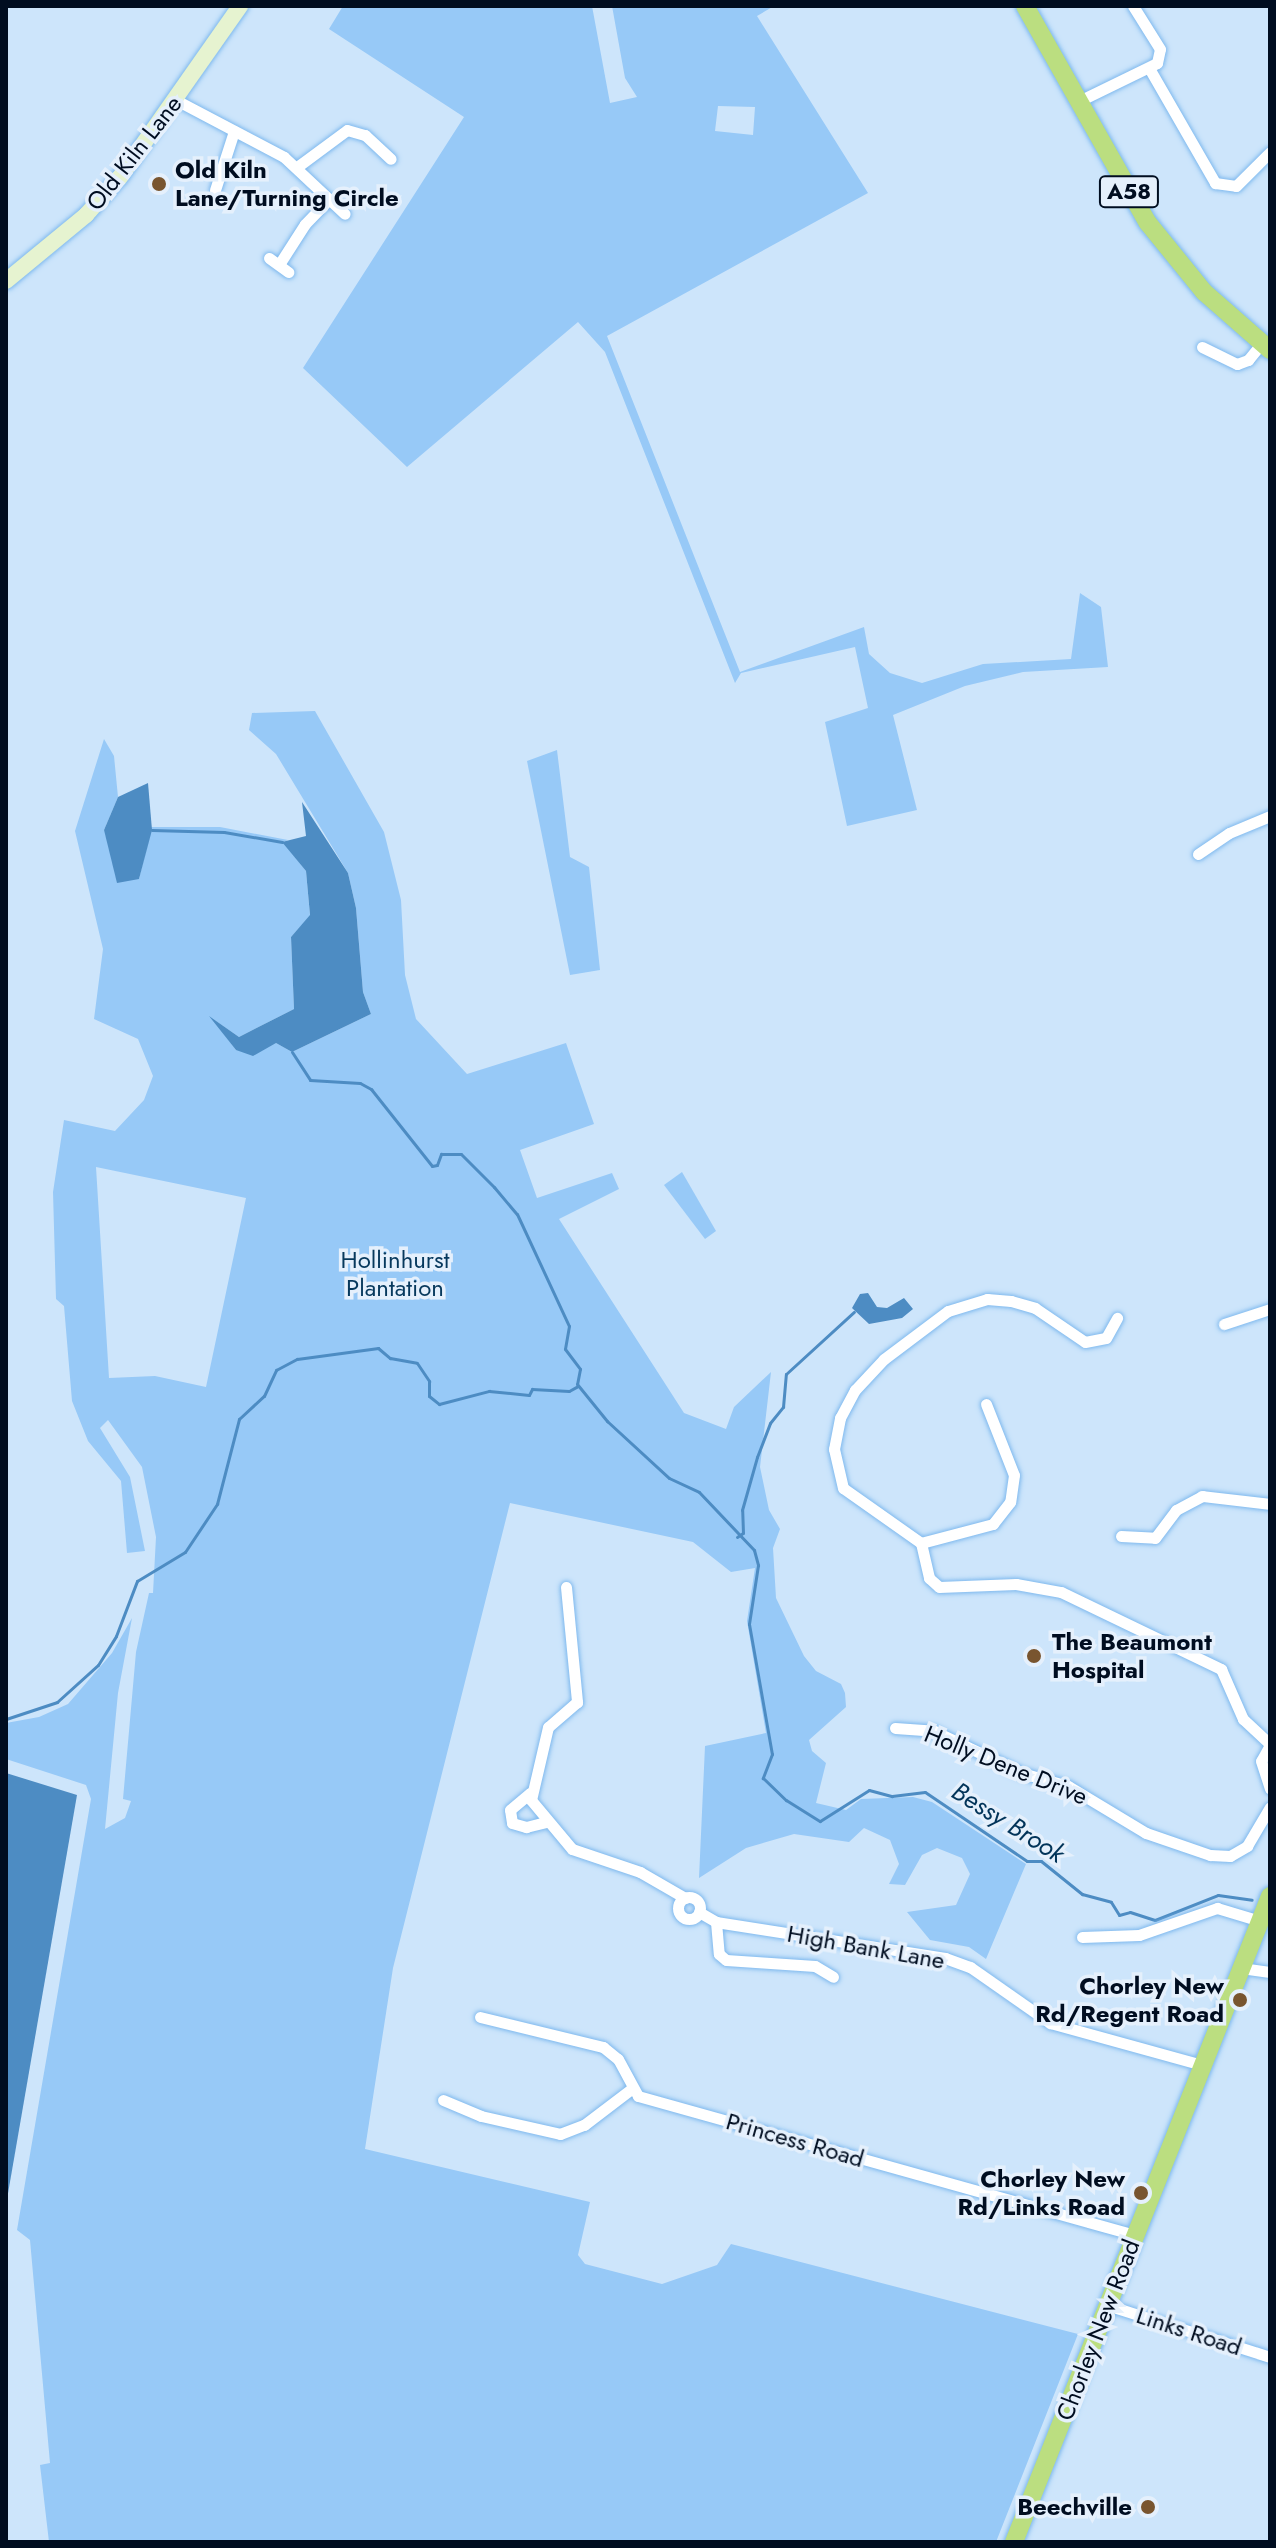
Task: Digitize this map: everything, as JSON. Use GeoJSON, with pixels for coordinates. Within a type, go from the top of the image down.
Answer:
{"type":"FeatureCollection","features":[{"type":"Feature","properties":{"kind":"highway","name":"A58"},"geometry":{"type":"LineString","coordinates":[[1025,6],[1148,223],[1186,273],[1266,347]]}},
{"type":"Feature","properties":{"kind":"highway","name":"Chorley New Road"},"geometry":{"type":"LineString","coordinates":[[1014,2542],[1270,1896]]}},
{"type":"Feature","properties":{"kind":"main road","name":"Old Kiln Lane"},"geometry":{"type":"LineString","coordinates":[[6,281],[86,215],[176,100],[240,6]]}},
{"type":"Feature","properties":{"kind":"street"},"geometry":{"type":"LineString","coordinates":[[1077,102],[1149,68],[1159,59],[1160,49],[1133,6]]}},
{"type":"Feature","properties":{"kind":"street"},"geometry":{"type":"LineString","coordinates":[[1149,68],[1215,183],[1236,186],[1270,152]]}},
{"type":"Feature","properties":{"kind":"street"},"geometry":{"type":"LineString","coordinates":[[176,100],[297,167],[327,201],[345,214]]}},
{"type":"Feature","properties":{"kind":"street"},"geometry":{"type":"LineString","coordinates":[[297,167],[347,130],[359,132],[383,145],[391,159]]}},
{"type":"Feature","properties":{"kind":"street"},"geometry":{"type":"LineString","coordinates":[[215,190],[215,168],[234,131]]}},
{"type":"Feature","properties":{"kind":"street"},"geometry":{"type":"LineString","coordinates":[[279,264],[305,224],[327,201]]}},
{"type":"Feature","properties":{"kind":"street"},"geometry":{"type":"LineString","coordinates":[[1203,346],[1237,364],[1266,347]]}},
{"type":"Feature","properties":{"kind":"street"},"geometry":{"type":"LineString","coordinates":[[1198,854],[1229,833],[1270,816]]}},
{"type":"Feature","properties":{"kind":"street"},"geometry":{"type":"LineString","coordinates":[[1117,1318],[1106,1338],[1085,1342],[1035,1308],[999,1299],[973,1302],[948,1311],[868,1373],[840,1418],[834,1449],[837,1476],[853,1500],[921,1543],[929,1578],[939,1587],[1016,1584],[1061,1592],[1221,1669],[1243,1719],[1270,1745],[1261,1761],[1270,1789]]}},
{"type":"Feature","properties":{"kind":"street"},"geometry":{"type":"LineString","coordinates":[[1224,1324],[1270,1309]]}},
{"type":"Feature","properties":{"kind":"street"},"geometry":{"type":"LineString","coordinates":[[921,1543],[993,1524],[1010,1502],[1014,1475],[986,1404]]}},
{"type":"Feature","properties":{"kind":"street"},"geometry":{"type":"LineString","coordinates":[[1121,1536],[1155,1538],[1176,1510],[1202,1496],[1270,1504]]}},
{"type":"Feature","properties":{"kind":"street"},"geometry":{"type":"LineString","coordinates":[[546,1822],[526,1827],[512,1823],[513,1805],[530,1793],[548,1727],[577,1702],[566,1587]]}},
{"type":"Feature","properties":{"kind":"street","name":"Holly Dene Drive"},"geometry":{"type":"LineString","coordinates":[[895,1728],[934,1731],[1022,1773],[1068,1786],[1146,1833],[1221,1857],[1247,1846],[1270,1807]]}},
{"type":"Feature","properties":{"kind":"street","name":"High Bank Lane"},"geometry":{"type":"LineString","coordinates":[[530,1793],[546,1822],[582,1854],[640,1872],[685,1898],[695,1899],[699,1912],[716,1922],[945,1958],[970,1967],[1050,2023],[1203,2065]]}},
{"type":"Feature","properties":{"kind":"street","name":"High Bank Lane"},"geometry":{"type":"LineString","coordinates":[[685,1898],[678,1906],[681,1916],[691,1919],[699,1912]]}},
{"type":"Feature","properties":{"kind":"street"},"geometry":{"type":"LineString","coordinates":[[1080,1938],[1139,1935],[1217,1908],[1260,1921]]}},
{"type":"Feature","properties":{"kind":"street"},"geometry":{"type":"LineString","coordinates":[[716,1922],[719,1954],[726,1960],[815,1966],[833,1977]]}},
{"type":"Feature","properties":{"kind":"street"},"geometry":{"type":"LineString","coordinates":[[1241,1968],[1270,1972]]}},
{"type":"Feature","properties":{"kind":"street"},"geometry":{"type":"LineString","coordinates":[[442,2100],[481,2116],[560,2134],[584,2125],[630,2090],[618,2059],[603,2047],[480,2017]]}},
{"type":"Feature","properties":{"kind":"street","name":"Princess Road"},"geometry":{"type":"LineString","coordinates":[[630,2090],[1135,2235]]}},
{"type":"Feature","properties":{"kind":"street","name":"Links Road"},"geometry":{"type":"LineString","coordinates":[[1107,2305],[1270,2357]]}},
{"type":"Feature","properties":{"kind":"green space"},"geometry":{"type":"Polygon","coordinates":[[[343,6],[592,6],[610,103],[637,97],[625,78],[612,6],[774,6],[757,16],[868,193],[607,336],[740,672],[864,627],[869,654],[890,673],[922,683],[983,664],[1071,659],[1080,593],[1101,607],[1108,667],[1023,672],[965,686],[893,715],[917,810],[847,826],[825,722],[868,708],[855,647],[741,673],[735,683],[605,352],[578,322],[407,467],[303,368],[464,117],[329,29],[343,6]],[[718,106],[715,131],[753,135],[755,107],[718,106]]]}},
{"type":"Feature","properties":{"kind":"green space","name":"Hollinhurst Plantation"},"geometry":{"type":"Polygon","coordinates":[[[315,711],[384,832],[401,900],[405,975],[416,1019],[467,1074],[566,1043],[594,1124],[520,1150],[537,1198],[612,1173],[619,1189],[559,1219],[684,1413],[726,1429],[734,1407],[771,1372],[760,1467],[769,1510],[780,1529],[773,1548],[776,1598],[804,1656],[816,1671],[841,1684],[845,1693],[846,1707],[809,1740],[812,1751],[826,1763],[816,1803],[846,1810],[861,1799],[913,1797],[932,1802],[1026,1864],[986,1959],[969,1947],[930,1940],[907,1912],[956,1905],[970,1874],[962,1858],[937,1848],[922,1855],[905,1885],[889,1884],[899,1864],[890,1840],[864,1828],[849,1842],[794,1834],[746,1848],[699,1878],[705,1746],[766,1733],[747,1621],[755,1568],[731,1572],[693,1542],[510,1503],[393,1968],[365,2149],[590,2202],[578,2255],[585,2264],[662,2284],[717,2265],[731,2244],[1078,2334],[996,2542],[49,2542],[40,2465],[50,2463],[30,2240],[17,2230],[91,1799],[86,1785],[6,1759],[6,1723],[39,1717],[68,1704],[112,1653],[132,1618],[118,1693],[105,1829],[125,1818],[131,1801],[123,1799],[136,1652],[149,1593],[153,1593],[156,1537],[142,1467],[108,1420],[100,1428],[130,1477],[145,1551],[127,1553],[121,1481],[88,1441],[72,1401],[64,1306],[56,1299],[53,1192],[64,1120],[115,1131],[144,1100],[153,1076],[138,1039],[94,1019],[103,949],[75,831],[104,739],[114,756],[118,797],[104,830],[139,879],[151,827],[220,827],[288,840],[283,842],[306,871],[310,916],[291,937],[294,1009],[239,1037],[213,1019],[236,1050],[276,1043],[292,1052],[371,1014],[363,992],[356,908],[348,873],[276,754],[249,730],[252,713],[315,711]],[[96,1167],[109,1378],[155,1376],[206,1387],[246,1198],[96,1167]]]}},
{"type":"Feature","properties":{"kind":"green space"},"geometry":{"type":"Polygon","coordinates":[[[557,750],[570,857],[589,867],[600,970],[570,975],[527,761],[557,750]]]}},
{"type":"Feature","properties":{"kind":"green space"},"geometry":{"type":"Polygon","coordinates":[[[682,1172],[716,1231],[705,1239],[664,1185],[682,1172]]]}},
{"type":"Feature","properties":{"kind":"shaded area"},"geometry":{"type":"Polygon","coordinates":[[[148,783],[152,830],[139,879],[117,883],[104,830],[118,797],[148,783]]]}},
{"type":"Feature","properties":{"kind":"shaded area"},"geometry":{"type":"Polygon","coordinates":[[[302,802],[348,873],[356,908],[363,992],[371,1014],[292,1052],[276,1043],[253,1056],[236,1050],[209,1016],[239,1037],[294,1009],[291,937],[310,915],[306,871],[282,842],[306,836],[302,802]]]}},
{"type":"Feature","properties":{"kind":"shaded area"},"geometry":{"type":"Polygon","coordinates":[[[868,1293],[877,1307],[887,1308],[904,1298],[913,1309],[902,1318],[869,1324],[852,1308],[860,1294],[868,1293]]]}},
{"type":"Feature","properties":{"kind":"shaded area"},"geometry":{"type":"Polygon","coordinates":[[[6,1773],[77,1795],[6,2205],[6,1773]]]}},
{"type":"Feature","properties":{"kind":"waterway"},"geometry":{"type":"LineString","coordinates":[[152,830],[224,832],[282,842]]}},
{"type":"Feature","properties":{"kind":"waterway","name":"Bessy Brook"},"geometry":{"type":"LineString","coordinates":[[292,1052],[310,1080],[360,1083],[371,1089],[432,1166],[437,1165],[441,1154],[461,1154],[494,1187],[517,1214],[569,1326],[565,1349],[580,1369],[577,1384],[607,1421],[669,1478],[699,1492],[754,1550],[758,1565],[749,1624],[772,1754],[763,1778],[786,1800],[820,1821],[869,1790],[892,1796],[925,1792],[1027,1861],[1041,1861],[1082,1894],[1111,1902],[1119,1915],[1130,1912],[1155,1920],[1218,1895],[1252,1900]]}},
{"type":"Feature","properties":{"kind":"waterway"},"geometry":{"type":"LineString","coordinates":[[737,1537],[743,1533],[742,1510],[757,1457],[770,1423],[783,1407],[786,1374],[854,1312]]}},
{"type":"Feature","properties":{"kind":"waterway"},"geometry":{"type":"LineString","coordinates":[[6,1719],[57,1702],[98,1665],[116,1636],[137,1581],[185,1552],[217,1504],[239,1419],[264,1396],[276,1370],[297,1359],[378,1348],[390,1358],[417,1363],[429,1381],[429,1396],[439,1404],[489,1391],[529,1395],[532,1389],[569,1391],[578,1386]]}},
{"type":"Feature","properties":{"kind":"place","name":"Old Kiln Lane/Turning Circle"},"geometry":{"type":"Point","coordinates":[159,184]}},
{"type":"Feature","properties":{"kind":"place","name":"The Beaumont Hospital"},"geometry":{"type":"Point","coordinates":[1034,1656]}},
{"type":"Feature","properties":{"kind":"place","name":"Chorley New Rd/Regent Road"},"geometry":{"type":"Point","coordinates":[1240,2000]}},
{"type":"Feature","properties":{"kind":"place","name":"Chorley New Rd/Links Road"},"geometry":{"type":"Point","coordinates":[1141,2193]}},
{"type":"Feature","properties":{"kind":"place","name":"Beechville"},"geometry":{"type":"Point","coordinates":[1148,2507]}}]}
